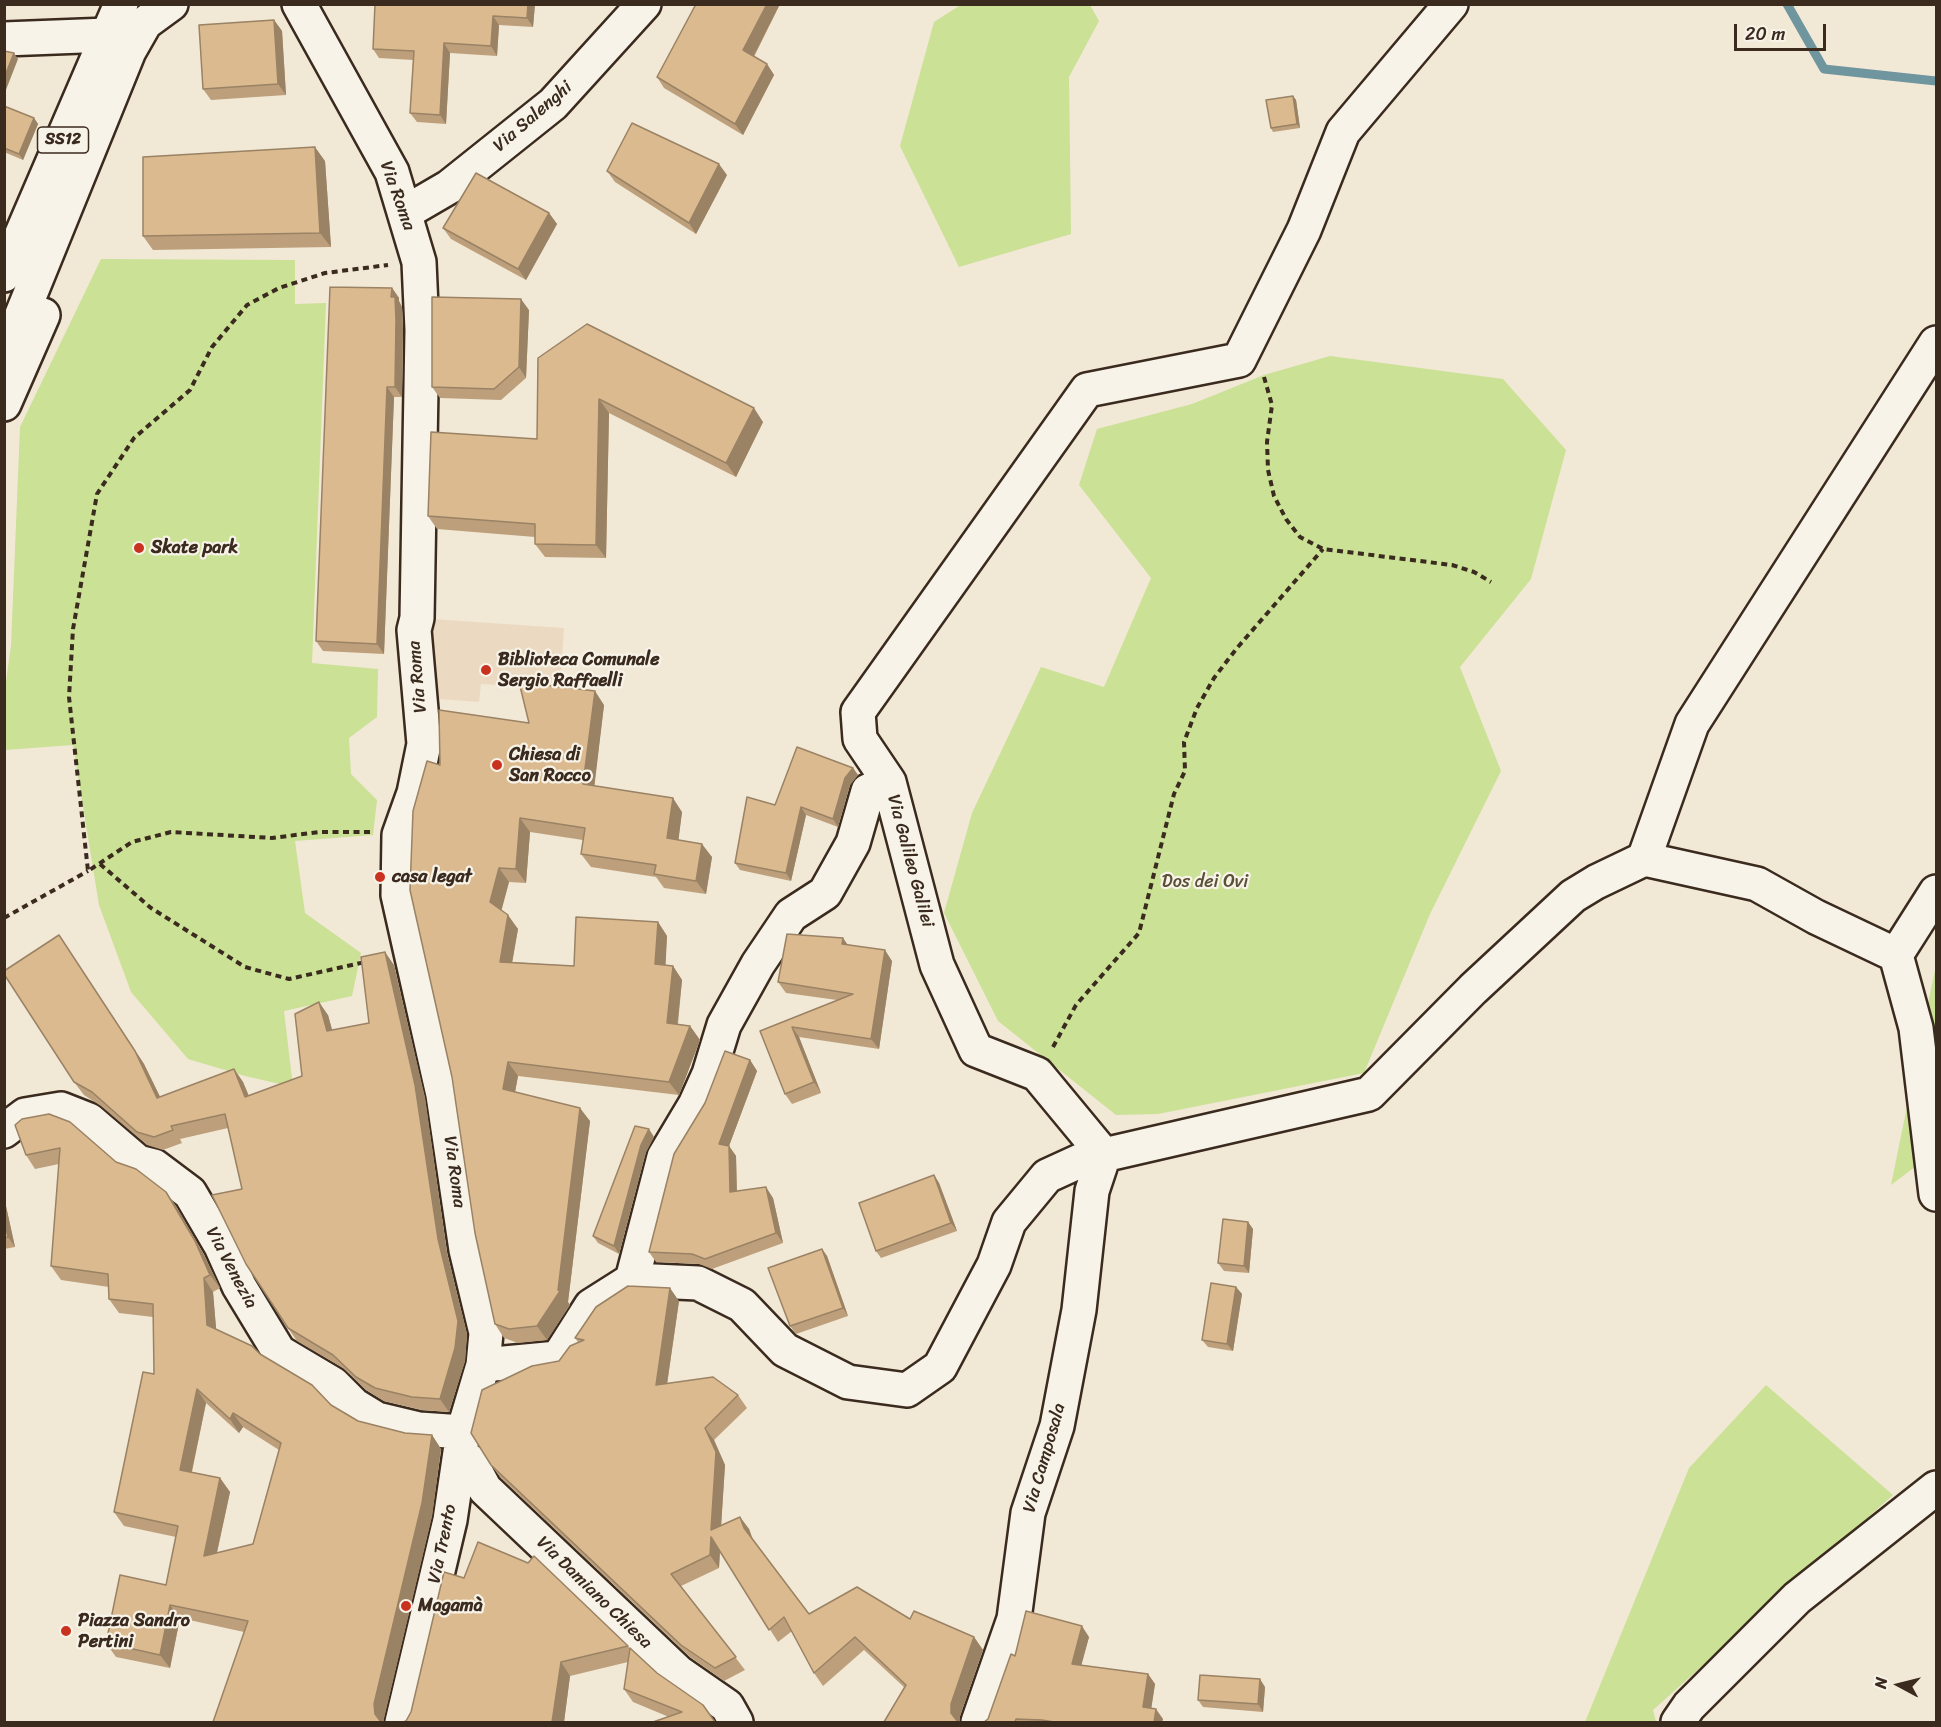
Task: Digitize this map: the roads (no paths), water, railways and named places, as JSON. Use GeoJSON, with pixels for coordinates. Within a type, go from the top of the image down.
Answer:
{"type":"FeatureCollection","features":[{"type":"Feature","properties":{"kind":"street","name":"SS12"},"geometry":{"type":"LineString","coordinates":[[4,275],[121,4]]}},
{"type":"Feature","properties":{"kind":"street"},"geometry":{"type":"LineString","coordinates":[[4,345],[14,334],[129,51],[145,23],[171,4]]}},
{"type":"Feature","properties":{"kind":"street","name":"Via Roma"},"geometry":{"type":"LineString","coordinates":[[299,4],[392,172],[406,212],[419,262],[422,330],[417,618],[414,630],[424,744],[414,793],[399,835],[398,895],[443,1095],[466,1250],[486,1333],[483,1365]]}},
{"type":"Feature","properties":{"kind":"street","name":"Via Salenghi"},"geometry":{"type":"LineString","coordinates":[[406,212],[449,187],[553,104],[644,4]]}},
{"type":"Feature","properties":{"kind":"street"},"geometry":{"type":"LineString","coordinates":[[889,782],[860,739],[858,712],[1087,390],[1239,360],[1304,230],[1343,132],[1451,4]]}},
{"type":"Feature","properties":{"kind":"street"},"geometry":{"type":"LineString","coordinates":[[4,39],[108,36]]}},
{"type":"Feature","properties":{"kind":"street"},"geometry":{"type":"LineString","coordinates":[[4,404],[78,231],[92,180],[96,134]]}},
{"type":"Feature","properties":{"kind":"street"},"geometry":{"type":"LineString","coordinates":[[1644,859],[1692,724],[1936,343]]}},
{"type":"Feature","properties":{"kind":"street","name":"Via Galileo Galilei"},"geometry":{"type":"LineString","coordinates":[[632,1280],[664,1156],[695,1105],[709,1074],[723,1025],[758,964],[790,915],[825,893],[853,843],[868,791],[889,782],[937,965],[976,1050],[1037,1074],[1104,1155]]}},
{"type":"Feature","properties":{"kind":"street"},"geometry":{"type":"LineString","coordinates":[[483,1365],[558,1358],[591,1306],[632,1280],[698,1284],[742,1305],[786,1350],[848,1382],[907,1390],[940,1367],[994,1265],[1009,1222],[1047,1176],[1082,1160],[1369,1094],[1473,988],[1573,896],[1644,859],[1757,884],[1816,917],[1896,955]]}},
{"type":"Feature","properties":{"kind":"street"},"geometry":{"type":"LineString","coordinates":[[1936,892],[1896,955],[1916,1028],[1936,1194]]}},
{"type":"Feature","properties":{"kind":"street","name":"Via Venezia"},"geometry":{"type":"LineString","coordinates":[[4,1131],[25,1115],[61,1108],[89,1120],[138,1162],[153,1166],[190,1193],[221,1246],[239,1286],[279,1353],[333,1384],[354,1406],[377,1419],[419,1429],[461,1444]]}},
{"type":"Feature","properties":{"kind":"street","name":"Via Camposala"},"geometry":{"type":"LineString","coordinates":[[978,1722],[1014,1619],[1028,1513],[1057,1426],[1079,1310],[1092,1191],[1104,1155]]}},
{"type":"Feature","properties":{"kind":"street","name":"Via Trento"},"geometry":{"type":"LineString","coordinates":[[402,1722],[450,1520],[461,1444],[483,1365]]}},
{"type":"Feature","properties":{"kind":"street","name":"Via Damiano Chiesa"},"geometry":{"type":"LineString","coordinates":[[461,1444],[485,1490],[678,1672],[727,1706],[736,1722]]}},
{"type":"Feature","properties":{"kind":"street"},"geometry":{"type":"LineString","coordinates":[[1678,1722],[1689,1706],[1797,1598],[1936,1488]]}},
{"type":"Feature","properties":{"kind":"waterway"},"geometry":{"type":"LineString","coordinates":[[1787,4],[1824,69],[1936,81]]}},
{"type":"Feature","properties":{"kind":"place","name":"Skate park"},"geometry":{"type":"Point","coordinates":[139,548]}},
{"type":"Feature","properties":{"kind":"place","name":"Biblioteca Comunale Sergio Raffaelli"},"geometry":{"type":"Point","coordinates":[486,670]}},
{"type":"Feature","properties":{"kind":"place","name":"Chiesa di San Rocco"},"geometry":{"type":"Point","coordinates":[497,765]}},
{"type":"Feature","properties":{"kind":"place","name":"casa legat"},"geometry":{"type":"Point","coordinates":[380,877]}},
{"type":"Feature","properties":{"kind":"place","name":"Magamà"},"geometry":{"type":"Point","coordinates":[406,1606]}},
{"type":"Feature","properties":{"kind":"place","name":"Piazza Sandro Pertini"},"geometry":{"type":"Point","coordinates":[66,1631]}},
{"type":"Feature","properties":{"kind":"park label","name":"Dos dei Ovi"},"geometry":{"type":"Point","coordinates":[1205,882]}}]}
